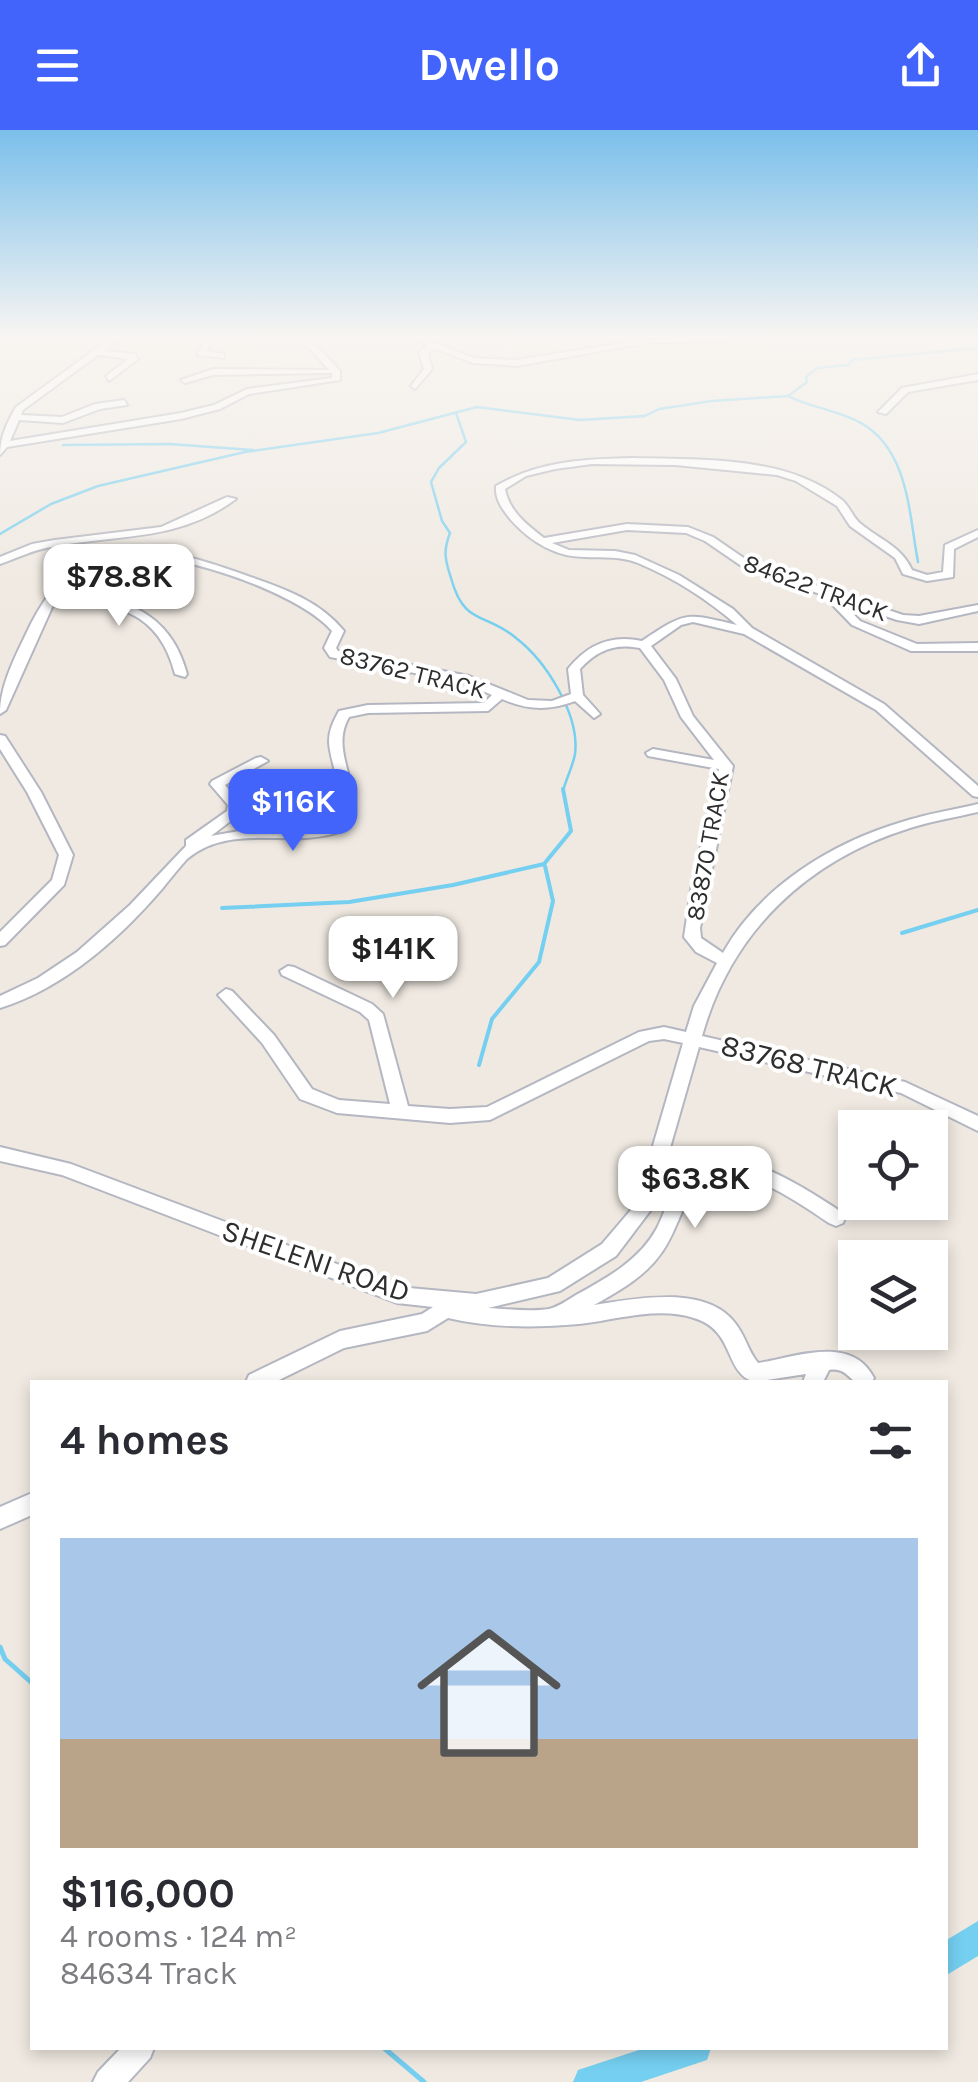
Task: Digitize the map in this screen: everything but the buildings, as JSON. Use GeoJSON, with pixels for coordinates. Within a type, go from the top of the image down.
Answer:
{"type":"FeatureCollection","features":[{"type":"Feature","properties":{"kind":"street"},"geometry":{"type":"LineString","coordinates":[[3,448],[109,428]]}},
{"type":"Feature","properties":{"kind":"street"},"geometry":{"type":"LineString","coordinates":[[748,631],[734,616],[636,558],[614,553],[566,553],[542,541],[504,507],[498,496],[500,488],[536,471],[604,460],[768,471],[800,479],[841,504],[854,524],[894,550],[905,570],[920,578],[949,576],[949,546],[978,532]]}},
{"type":"Feature","properties":{"kind":"street"},"geometry":{"type":"LineString","coordinates":[[0,560],[29,550],[156,532],[184,523],[231,499]]}},
{"type":"Feature","properties":{"kind":"street","name":"84622 TRACK"},"geometry":{"type":"LineString","coordinates":[[542,541],[638,526],[688,530],[709,539],[746,565],[914,620],[978,608]]}},
{"type":"Feature","properties":{"kind":"street","name":"83762 TRACK"},"geometry":{"type":"LineString","coordinates":[[0,710],[49,600],[70,576],[104,556],[130,552],[181,555],[282,594],[329,620],[338,631],[330,648],[334,654],[464,680],[532,705],[553,705],[577,696]]}},
{"type":"Feature","properties":{"kind":"street"},"geometry":{"type":"LineString","coordinates":[[828,594],[856,623],[915,648],[978,647]]}},
{"type":"Feature","properties":{"kind":"street"},"geometry":{"type":"LineString","coordinates":[[49,600],[110,602],[162,628],[174,645],[181,674]]}},
{"type":"Feature","properties":{"kind":"street"},"geometry":{"type":"LineString","coordinates":[[594,714],[577,696],[574,676],[583,658],[604,644],[644,646],[677,623],[692,618],[748,631],[880,707],[978,794]]}},
{"type":"Feature","properties":{"kind":"street","name":"83870 TRACK"},"geometry":{"type":"LineString","coordinates":[[644,646],[670,679],[688,717],[726,766],[710,823],[706,864],[691,929],[699,946],[724,960]]}},
{"type":"Feature","properties":{"kind":"street"},"geometry":{"type":"LineString","coordinates":[[185,852],[224,838],[272,832],[322,833],[336,828],[348,806],[337,744],[338,722],[344,714],[368,709],[488,707],[500,694]]}},
{"type":"Feature","properties":{"kind":"street"},"geometry":{"type":"LineString","coordinates":[[0,739],[34,792],[66,855],[59,882],[0,941]]}},
{"type":"Feature","properties":{"kind":"street"},"geometry":{"type":"LineString","coordinates":[[653,753],[726,766]]}},
{"type":"Feature","properties":{"kind":"street"},"geometry":{"type":"LineString","coordinates":[[0,1002],[41,986],[78,961],[154,889],[202,832],[234,813],[234,804],[217,784],[261,762]]}},
{"type":"Feature","properties":{"kind":"street","name":"SHELENI ROAD"},"geometry":{"type":"LineString","coordinates":[[0,1154],[66,1169],[397,1295],[452,1306],[554,1285],[609,1250],[630,1228],[654,1180],[710,986],[740,936],[784,889],[844,849],[905,826],[978,808]]}},
{"type":"Feature","properties":{"kind":"street"},"geometry":{"type":"LineString","coordinates":[[288,970],[341,995],[377,1018],[400,1110]]}},
{"type":"Feature","properties":{"kind":"street","name":"83768 TRACK"},"geometry":{"type":"LineString","coordinates":[[226,994],[268,1039],[296,1084],[314,1100],[338,1106],[450,1116],[490,1112],[644,1036],[664,1033],[905,1088],[978,1124]]}},
{"type":"Feature","properties":{"kind":"street"},"geometry":{"type":"LineString","coordinates":[[558,1316],[622,1277],[648,1256],[670,1228],[694,1176],[702,1169],[727,1167],[748,1171],[776,1182],[836,1218]]}},
{"type":"Feature","properties":{"kind":"street"},"geometry":{"type":"LineString","coordinates":[[260,1380],[340,1340],[428,1322],[452,1306],[504,1319],[636,1305],[685,1306],[722,1322],[740,1345],[751,1372],[760,1374],[823,1360],[848,1362],[864,1378]]}},
{"type":"Feature","properties":{"kind":"street"},"geometry":{"type":"LineString","coordinates":[[814,1380],[823,1360]]}},
{"type":"Feature","properties":{"kind":"street"},"geometry":{"type":"LineString","coordinates":[[0,1518],[30,1505]]}},
{"type":"Feature","properties":{"kind":"street"},"geometry":{"type":"LineString","coordinates":[[108,2082],[138,2050]]}},
{"type":"Feature","properties":{"kind":"waterway"},"geometry":{"type":"LineString","coordinates":[[0,534],[51,504],[98,486],[245,452],[397,428]]}},
{"type":"Feature","properties":{"kind":"waterway"},"geometry":{"type":"LineString","coordinates":[[461,428],[466,442],[439,468],[431,482],[442,521],[450,533],[446,550],[449,572],[462,604],[527,648],[559,690],[575,739],[574,759],[563,790]]}},
{"type":"Feature","properties":{"kind":"waterway"},"geometry":{"type":"LineString","coordinates":[[868,428],[898,466],[909,504],[918,562]]}},
{"type":"Feature","properties":{"kind":"waterway"},"geometry":{"type":"LineString","coordinates":[[63,445],[169,444],[253,450]]}},
{"type":"Feature","properties":{"kind":"waterway"},"geometry":{"type":"LineString","coordinates":[[222,908],[349,902],[453,885],[544,864],[571,831],[563,790]]}},
{"type":"Feature","properties":{"kind":"waterway"},"geometry":{"type":"LineString","coordinates":[[479,1065],[492,1019],[539,962],[553,901],[545,866]]}},
{"type":"Feature","properties":{"kind":"waterway"},"geometry":{"type":"LineString","coordinates":[[902,933],[978,910]]}},
{"type":"Feature","properties":{"kind":"waterway"},"geometry":{"type":"LineString","coordinates":[[0,1647],[5,1659],[30,1681]]}},
{"type":"Feature","properties":{"kind":"waterway"},"geometry":{"type":"LineString","coordinates":[[948,1958],[978,1937]]}},
{"type":"Feature","properties":{"kind":"waterway"},"geometry":{"type":"LineString","coordinates":[[386,2050],[424,2082]]}},
{"type":"Feature","properties":{"kind":"waterway"},"geometry":{"type":"LineString","coordinates":[[590,2082],[689,2050]]}}]}
